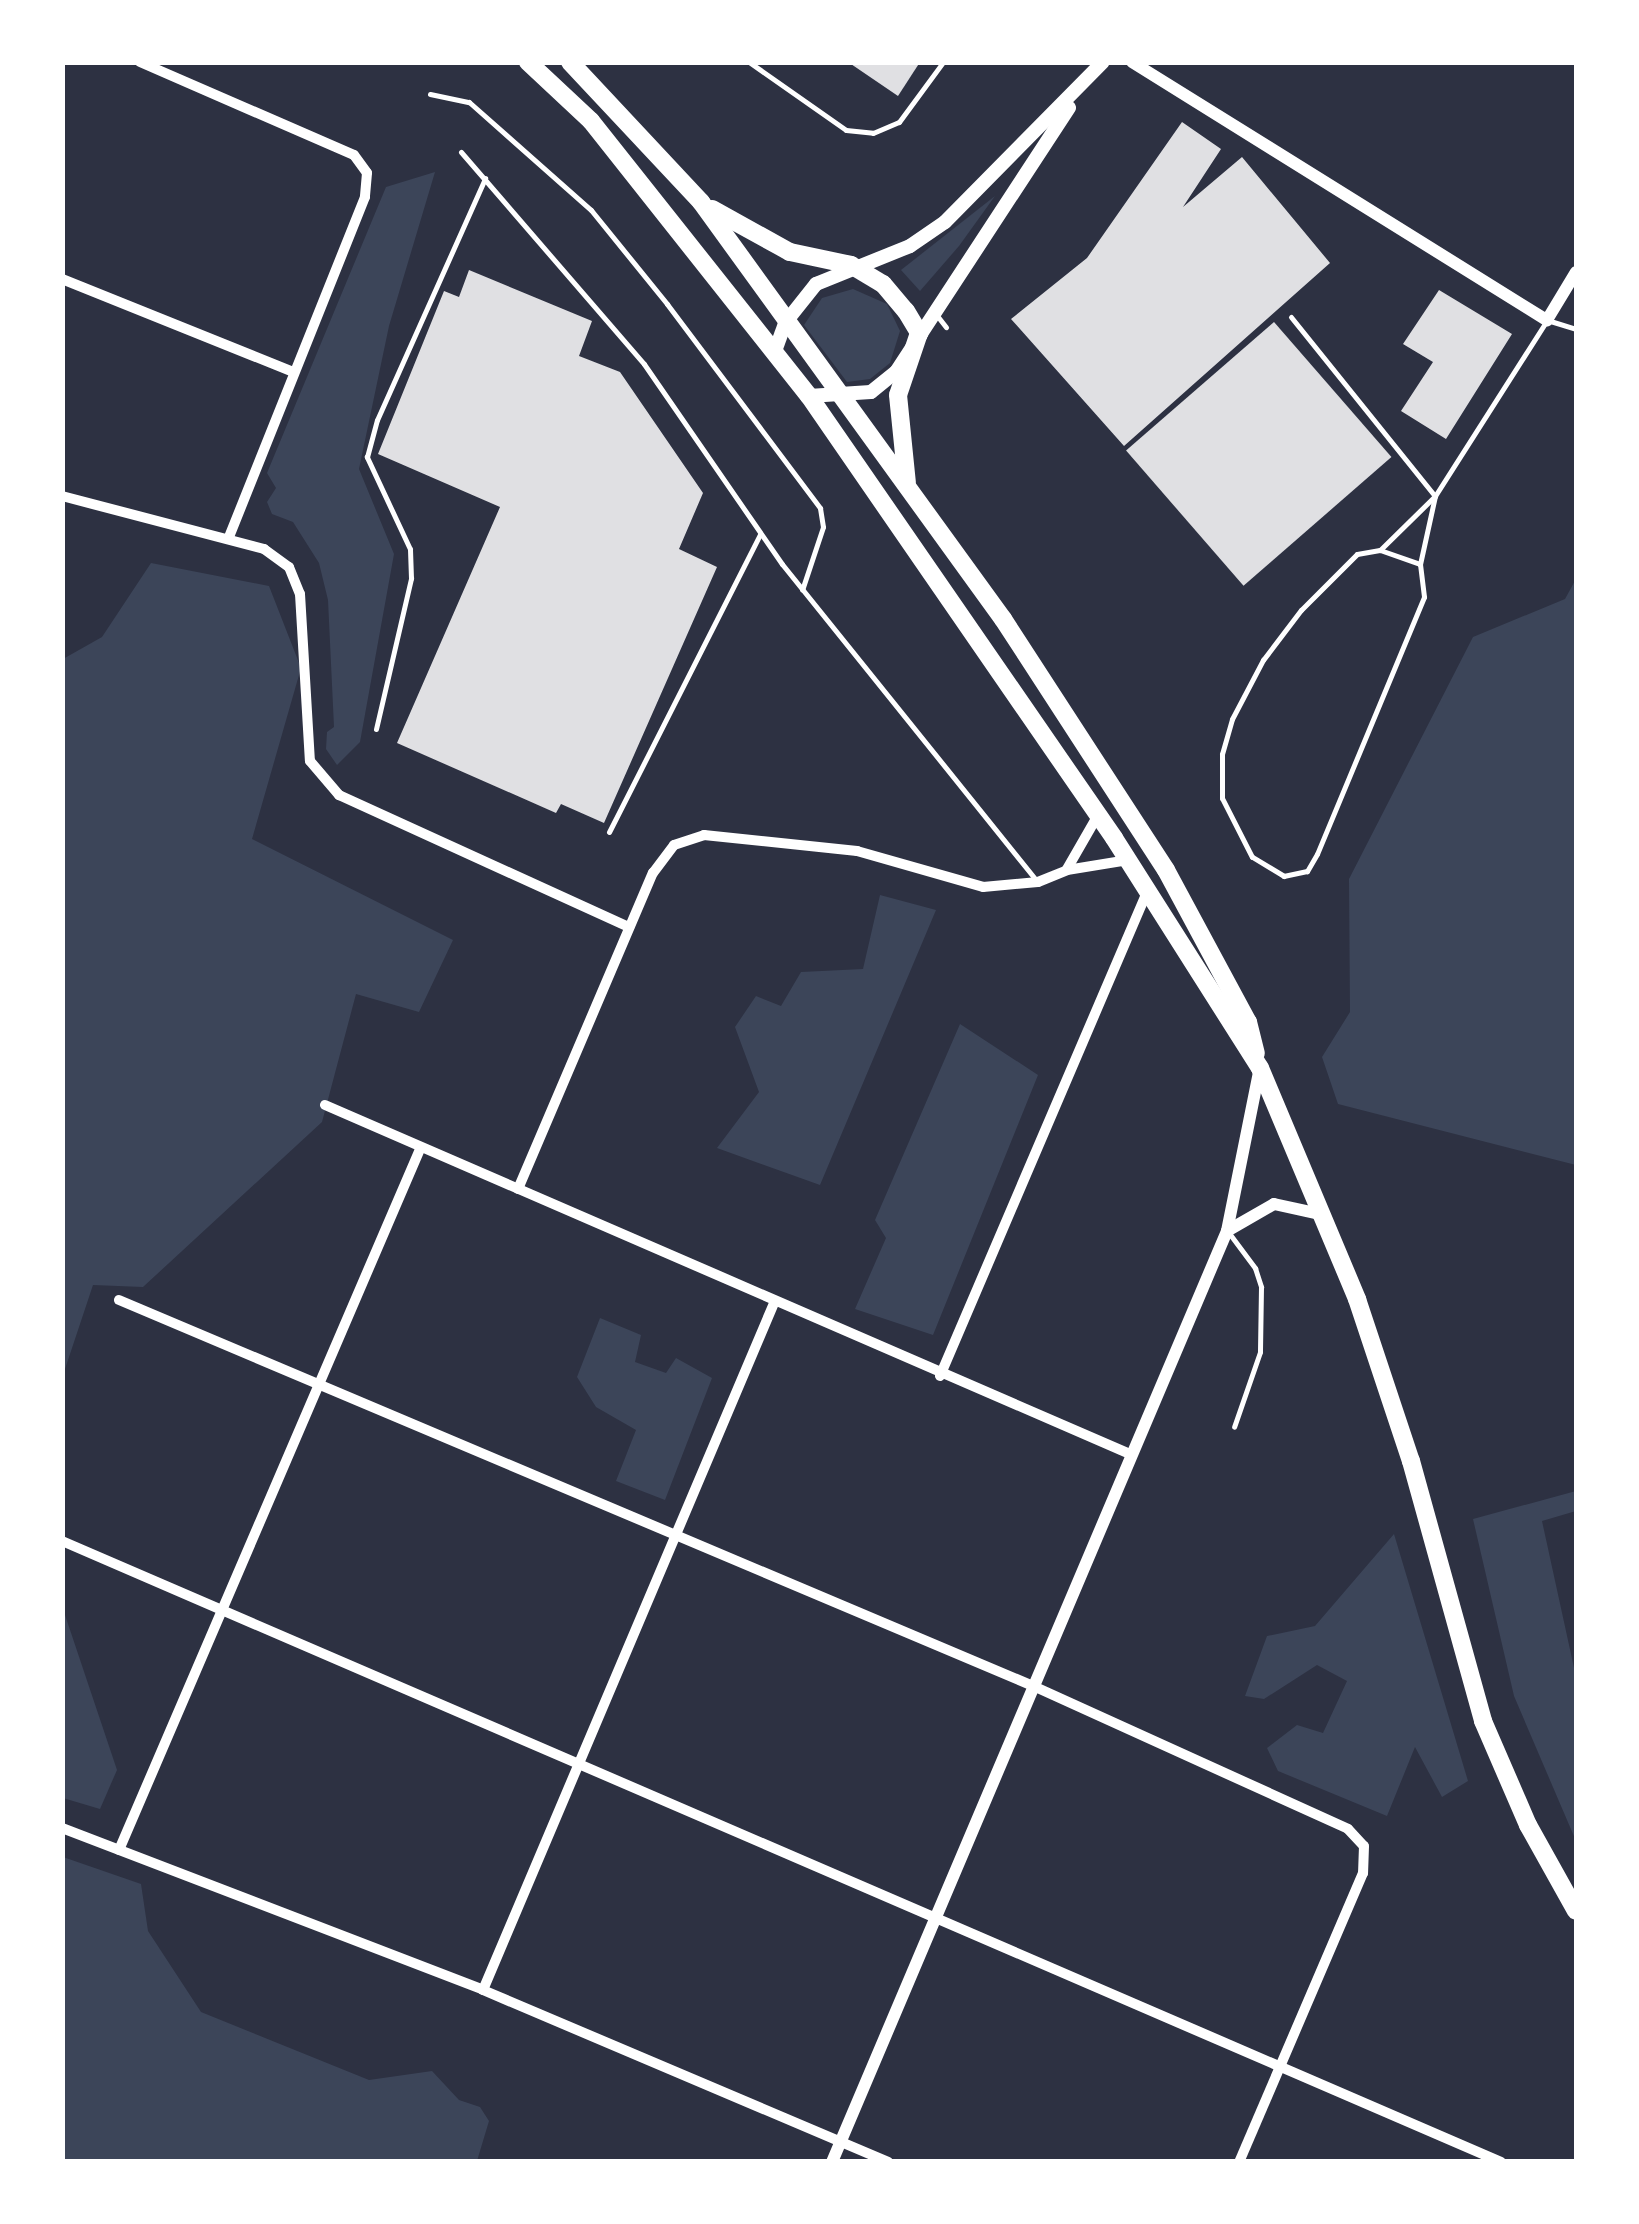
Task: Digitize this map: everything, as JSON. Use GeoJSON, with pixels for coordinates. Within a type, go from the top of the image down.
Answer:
{"type":"FeatureCollection","features":[{"type":"Feature","properties":{"kind":"highway"},"geometry":{"type":"LineString","coordinates":[[528,62],[591,121],[809,396],[1098,815],[1260,1068],[1326,1215],[1411,1461],[1484,1721],[1528,1824],[1576,1911]]}},
{"type":"Feature","properties":{"kind":"highway"},"geometry":{"type":"LineString","coordinates":[[570,62],[701,202],[907,484],[1166,870],[1248,1022],[1260,1068]]}},
{"type":"Feature","properties":{"kind":"highway"},"geometry":{"type":"LineString","coordinates":[[701,202],[790,252],[851,266],[883,284],[919,334],[898,395],[907,484]]}},
{"type":"Feature","properties":{"kind":"main road"},"geometry":{"type":"LineString","coordinates":[[775,351],[785,322],[816,284],[851,266],[910,246],[945,222],[1104,62]]}},
{"type":"Feature","properties":{"kind":"main road"},"geometry":{"type":"LineString","coordinates":[[809,396],[871,392],[896,372],[1088,80]]}},
{"type":"Feature","properties":{"kind":"street"},"geometry":{"type":"LineString","coordinates":[[140,62],[354,156],[367,173],[365,196],[290,371],[228,539]]}},
{"type":"Feature","properties":{"kind":"street"},"geometry":{"type":"LineString","coordinates":[[1132,62],[1547,320],[1576,272]]}},
{"type":"Feature","properties":{"kind":"street"},"geometry":{"type":"LineString","coordinates":[[62,280],[290,371]]}},
{"type":"Feature","properties":{"kind":"street"},"geometry":{"type":"LineString","coordinates":[[62,496],[264,549],[289,567],[300,594],[310,761],[338,795],[629,927]]}},
{"type":"Feature","properties":{"kind":"street"},"geometry":{"type":"LineString","coordinates":[[1066,870],[1098,815]]}},
{"type":"Feature","properties":{"kind":"street"},"geometry":{"type":"LineString","coordinates":[[518,1188],[652,873],[674,844],[704,836],[857,851],[983,887],[1038,882],[1066,870],[1128,860]]}},
{"type":"Feature","properties":{"kind":"street"},"geometry":{"type":"LineString","coordinates":[[940,1376],[1148,892]]}},
{"type":"Feature","properties":{"kind":"street"},"geometry":{"type":"LineString","coordinates":[[832,2162],[1227,1231],[1260,1068]]}},
{"type":"Feature","properties":{"kind":"street"},"geometry":{"type":"LineString","coordinates":[[325,1105],[940,1376],[1130,1454]]}},
{"type":"Feature","properties":{"kind":"street"},"geometry":{"type":"LineString","coordinates":[[119,1850],[420,1149]]}},
{"type":"Feature","properties":{"kind":"street"},"geometry":{"type":"LineString","coordinates":[[1227,1231],[1274,1204],[1326,1215]]}},
{"type":"Feature","properties":{"kind":"street"},"geometry":{"type":"LineString","coordinates":[[119,1300],[319,1381],[1032,1686],[1348,1829],[1364,1846],[1363,1873],[1239,2162]]}},
{"type":"Feature","properties":{"kind":"street"},"geometry":{"type":"LineString","coordinates":[[483,1990],[672,1532],[774,1303]]}},
{"type":"Feature","properties":{"kind":"street"},"geometry":{"type":"LineString","coordinates":[[62,1541],[220,1611],[577,1758],[1280,2062],[1501,2162]]}},
{"type":"Feature","properties":{"kind":"street"},"geometry":{"type":"LineString","coordinates":[[62,1828],[483,1990],[888,2162]]}},
{"type":"Feature","properties":{"kind":"lane"},"geometry":{"type":"LineString","coordinates":[[748,62],[846,130],[873,132],[900,122],[943,62]]}},
{"type":"Feature","properties":{"kind":"lane"},"geometry":{"type":"LineString","coordinates":[[430,94],[469,102],[578,198],[667,304],[820,508],[823,526],[802,590]]}},
{"type":"Feature","properties":{"kind":"lane"},"geometry":{"type":"LineString","coordinates":[[461,152],[644,364],[802,590],[1038,882]]}},
{"type":"Feature","properties":{"kind":"lane"},"geometry":{"type":"LineString","coordinates":[[376,730],[411,578],[410,549],[368,457],[377,420],[485,178]]}},
{"type":"Feature","properties":{"kind":"lane"},"geometry":{"type":"LineString","coordinates":[[934,310],[946,327]]}},
{"type":"Feature","properties":{"kind":"lane"},"geometry":{"type":"LineString","coordinates":[[1291,317],[1435,496]]}},
{"type":"Feature","properties":{"kind":"lane"},"geometry":{"type":"LineString","coordinates":[[1380,550],[1435,496],[1547,320],[1576,330]]}},
{"type":"Feature","properties":{"kind":"lane"},"geometry":{"type":"LineString","coordinates":[[1420,564],[1380,550],[1357,554],[1328,579],[1263,660],[1232,719],[1222,754],[1222,798],[1252,857],[1284,876],[1307,871],[1317,854],[1424,597],[1420,564],[1435,496]]}},
{"type":"Feature","properties":{"kind":"lane"},"geometry":{"type":"LineString","coordinates":[[609,832],[760,534]]}},
{"type":"Feature","properties":{"kind":"lane"},"geometry":{"type":"LineString","coordinates":[[1227,1231],[1256,1268],[1261,1287],[1260,1352],[1234,1427]]}},
{"type":"Feature","properties":{"kind":"shaded area"},"geometry":{"type":"Polygon","coordinates":[[[435,172],[389,326],[359,469],[394,554],[360,742],[337,765],[326,749],[327,732],[334,727],[328,600],[319,563],[293,522],[272,514],[267,502],[276,488],[267,473],[386,187],[435,172]]]}},
{"type":"Feature","properties":{"kind":"shaded area"},"geometry":{"type":"Polygon","coordinates":[[[995,196],[959,246],[920,291],[901,270],[995,196]]]}},
{"type":"Feature","properties":{"kind":"shaded area"},"geometry":{"type":"Polygon","coordinates":[[[853,289],[887,304],[900,331],[890,363],[870,379],[847,382],[804,325],[822,298],[853,289]]]}},
{"type":"Feature","properties":{"kind":"shaded area"},"geometry":{"type":"Polygon","coordinates":[[[151,563],[269,586],[301,668],[252,839],[453,940],[419,1012],[356,994],[322,1122],[143,1287],[93,1285],[63,1375],[63,659],[102,637],[151,563]]]}},
{"type":"Feature","properties":{"kind":"shaded area"},"geometry":{"type":"Polygon","coordinates":[[[1576,579],[1576,1165],[1338,1104],[1322,1057],[1350,1012],[1349,879],[1473,637],[1565,599],[1576,579]]]}},
{"type":"Feature","properties":{"kind":"shaded area"},"geometry":{"type":"Polygon","coordinates":[[[880,895],[936,910],[820,1185],[717,1148],[759,1092],[735,1027],[756,996],[781,1006],[801,972],[863,969],[880,895]]]}},
{"type":"Feature","properties":{"kind":"shaded area"},"geometry":{"type":"Polygon","coordinates":[[[960,1024],[1038,1075],[933,1335],[855,1309],[886,1238],[875,1220],[960,1024]]]}},
{"type":"Feature","properties":{"kind":"shaded area"},"geometry":{"type":"Polygon","coordinates":[[[600,1318],[641,1335],[635,1362],[666,1373],[676,1358],[712,1378],[665,1500],[616,1481],[636,1430],[596,1407],[577,1377],[600,1318]]]}},
{"type":"Feature","properties":{"kind":"shaded area"},"geometry":{"type":"Polygon","coordinates":[[[1576,1491],[1576,1511],[1542,1521],[1576,1677],[1576,1841],[1514,1696],[1473,1519],[1576,1491]]]}},
{"type":"Feature","properties":{"kind":"shaded area"},"geometry":{"type":"Polygon","coordinates":[[[1394,1534],[1468,1781],[1442,1797],[1415,1747],[1387,1816],[1278,1771],[1267,1748],[1297,1725],[1323,1733],[1347,1681],[1317,1665],[1264,1699],[1245,1696],[1267,1636],[1315,1626],[1394,1534]]]}},
{"type":"Feature","properties":{"kind":"shaded area"},"geometry":{"type":"Polygon","coordinates":[[[63,1609],[117,1770],[100,1809],[63,1798],[63,1609]]]}},
{"type":"Feature","properties":{"kind":"shaded area"},"geometry":{"type":"Polygon","coordinates":[[[63,1857],[141,1884],[148,1931],[201,2012],[369,2080],[432,2071],[459,2100],[480,2107],[489,2121],[477,2161],[63,2161],[63,1857]]]}},
{"type":"Feature","properties":{"kind":"building"},"geometry":{"type":"Polygon","coordinates":[[[848,62],[920,62],[898,96],[848,62]]]}},
{"type":"Feature","properties":{"kind":"building"},"geometry":{"type":"Polygon","coordinates":[[[1182,122],[1221,149],[1183,207],[1242,157],[1330,263],[1124,446],[1011,319],[1087,258],[1182,122]]]}},
{"type":"Feature","properties":{"kind":"building"},"geometry":{"type":"Polygon","coordinates":[[[469,270],[592,321],[579,356],[620,372],[703,493],[679,549],[717,567],[604,823],[561,804],[556,813],[397,743],[500,507],[378,454],[444,291],[459,297],[469,270]]]}},
{"type":"Feature","properties":{"kind":"building"},"geometry":{"type":"Polygon","coordinates":[[[1439,290],[1512,334],[1446,439],[1401,411],[1433,362],[1403,344],[1439,290]]]}},
{"type":"Feature","properties":{"kind":"building"},"geometry":{"type":"Polygon","coordinates":[[[1274,322],[1391,457],[1244,586],[1126,451],[1274,322]]]}}]}
